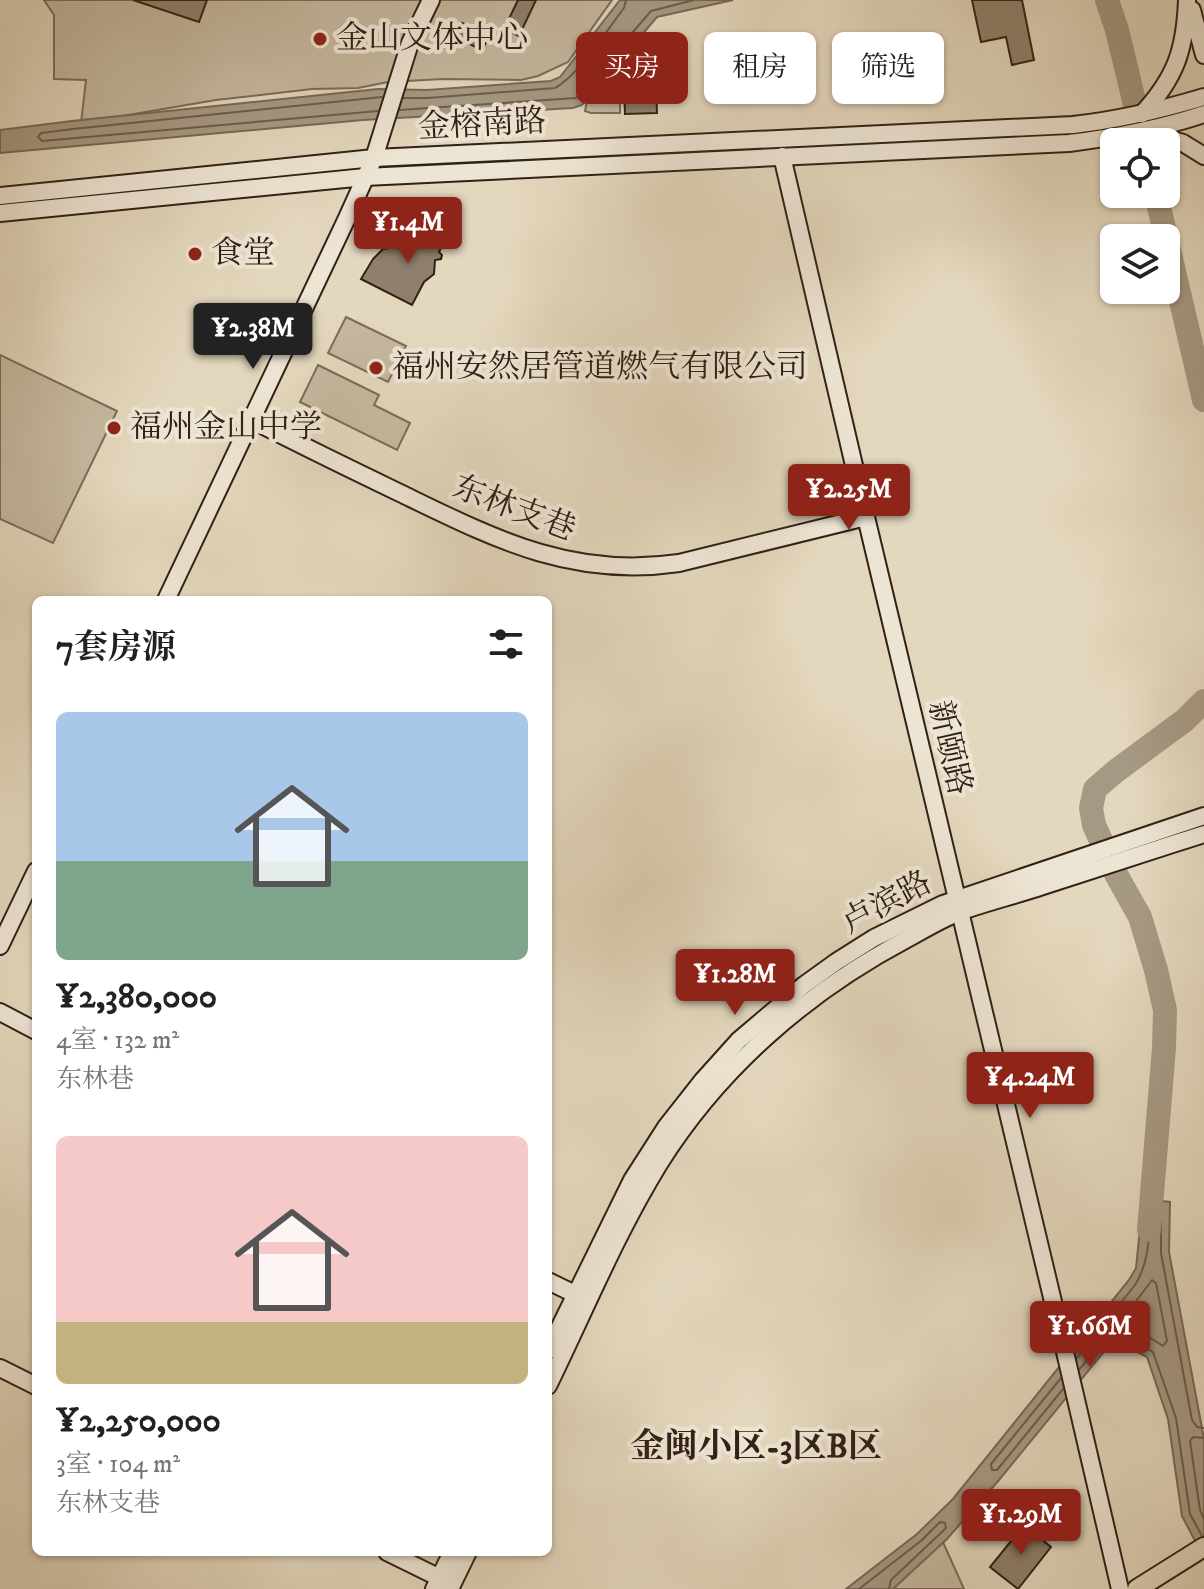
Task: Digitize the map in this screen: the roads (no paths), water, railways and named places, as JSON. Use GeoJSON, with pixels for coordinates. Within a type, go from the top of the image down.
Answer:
{"type":"FeatureCollection","features":[{"type":"Feature","properties":{"kind":"main road"},"geometry":{"type":"LineString","coordinates":[[168,596],[374,158],[410,43],[431,0]]}},
{"type":"Feature","properties":{"kind":"main road"},"geometry":{"type":"LineString","coordinates":[[1190,0],[1204,18]]}},
{"type":"Feature","properties":{"kind":"main road"},"geometry":{"type":"LineString","coordinates":[[1190,0],[1204,55]]}},
{"type":"Feature","properties":{"kind":"main road"},"geometry":{"type":"LineString","coordinates":[[1142,114],[1159,95],[1176,65],[1190,0]]}},
{"type":"Feature","properties":{"kind":"main road","name":"金榕南路"},"geometry":{"type":"LineString","coordinates":[[0,196],[374,158],[1073,125],[1162,110],[1204,97]]}},
{"type":"Feature","properties":{"kind":"main road","name":"金榕南路"},"geometry":{"type":"LineString","coordinates":[[1159,128],[1204,114]]}},
{"type":"Feature","properties":{"kind":"main road","name":"金榕南路"},"geometry":{"type":"LineString","coordinates":[[0,213],[365,177],[1100,139]]}},
{"type":"Feature","properties":{"kind":"main road"},"geometry":{"type":"LineString","coordinates":[[1180,142],[1204,156]]}},
{"type":"Feature","properties":{"kind":"main road","name":"新颐路"},"geometry":{"type":"LineString","coordinates":[[782,156],[1120,1589]]}},
{"type":"Feature","properties":{"kind":"main road","name":"东林支巷"},"geometry":{"type":"LineString","coordinates":[[252,420],[495,537],[574,562],[613,567],[661,566],[866,517]]}},
{"type":"Feature","properties":{"kind":"main road","name":"卢滨路"},"geometry":{"type":"LineString","coordinates":[[552,1345],[582,1298],[632,1180],[648,1153],[686,1100],[739,1040],[804,985],[886,932],[1137,847],[1204,816]]}},
{"type":"Feature","properties":{"kind":"main road"},"geometry":{"type":"LineString","coordinates":[[1137,847],[1204,834]]}},
{"type":"Feature","properties":{"kind":"main road"},"geometry":{"type":"LineString","coordinates":[[0,946],[32,879]]}},
{"type":"Feature","properties":{"kind":"main road"},"geometry":{"type":"LineString","coordinates":[[0,1012],[32,1029]]}},
{"type":"Feature","properties":{"kind":"main road"},"geometry":{"type":"LineString","coordinates":[[552,1283],[582,1298],[552,1376]]}},
{"type":"Feature","properties":{"kind":"main road"},"geometry":{"type":"LineString","coordinates":[[0,1368],[32,1384]]}},
{"type":"Feature","properties":{"kind":"main road"},"geometry":{"type":"LineString","coordinates":[[1137,1589],[1204,1547]]}},
{"type":"Feature","properties":{"kind":"main road"},"geometry":{"type":"LineString","coordinates":[[394,1556],[444,1585]]}},
{"type":"Feature","properties":{"kind":"main road"},"geometry":{"type":"LineString","coordinates":[[444,1585],[451,1556]]}},
{"type":"Feature","properties":{"kind":"main road"},"geometry":{"type":"LineString","coordinates":[[444,1585],[465,1556]]}},
{"type":"Feature","properties":{"kind":"water"},"geometry":{"type":"Polygon","coordinates":[[[620,0],[733,0],[657,17],[644,32],[595,32],[620,0]]]}},
{"type":"Feature","properties":{"kind":"water"},"geometry":{"type":"Polygon","coordinates":[[[576,56],[576,104],[582,105],[363,120],[0,153],[0,130],[378,89],[427,90],[551,81],[560,77],[576,56]]]}},
{"type":"Feature","properties":{"kind":"water"},"geometry":{"type":"Polygon","coordinates":[[[1143,1199],[1170,1202],[1169,1252],[1204,1439],[1204,1558],[1182,1516],[1168,1419],[1147,1357],[1115,1340],[947,1539],[893,1589],[846,1589],[917,1534],[953,1499],[1129,1280],[1136,1268],[1143,1199]]]}},
{"type":"Feature","properties":{"kind":"waterway"},"geometry":{"type":"LineString","coordinates":[[1107,0],[1141,128]]}},
{"type":"Feature","properties":{"kind":"waterway"},"geometry":{"type":"LineString","coordinates":[[1159,208],[1204,400]]}},
{"type":"Feature","properties":{"kind":"waterway"},"geometry":{"type":"LineString","coordinates":[[1149,1230],[1165,1010],[1140,917],[1094,825],[1091,808],[1095,789],[1185,720],[1204,701]]}},
{"type":"Feature","properties":{"kind":"place","name":"金山文体中心"},"geometry":{"type":"Point","coordinates":[320,39]}},
{"type":"Feature","properties":{"kind":"place","name":"食堂"},"geometry":{"type":"Point","coordinates":[195,254]}},
{"type":"Feature","properties":{"kind":"place","name":"福州安然居管道燃气有限公司"},"geometry":{"type":"Point","coordinates":[376,368]}},
{"type":"Feature","properties":{"kind":"place","name":"福州金山中学"},"geometry":{"type":"Point","coordinates":[114,428]}},
{"type":"Feature","properties":{"kind":"district","name":"金闽小区-3区B区"},"geometry":{"type":"Point","coordinates":[756,1447]}}]}
